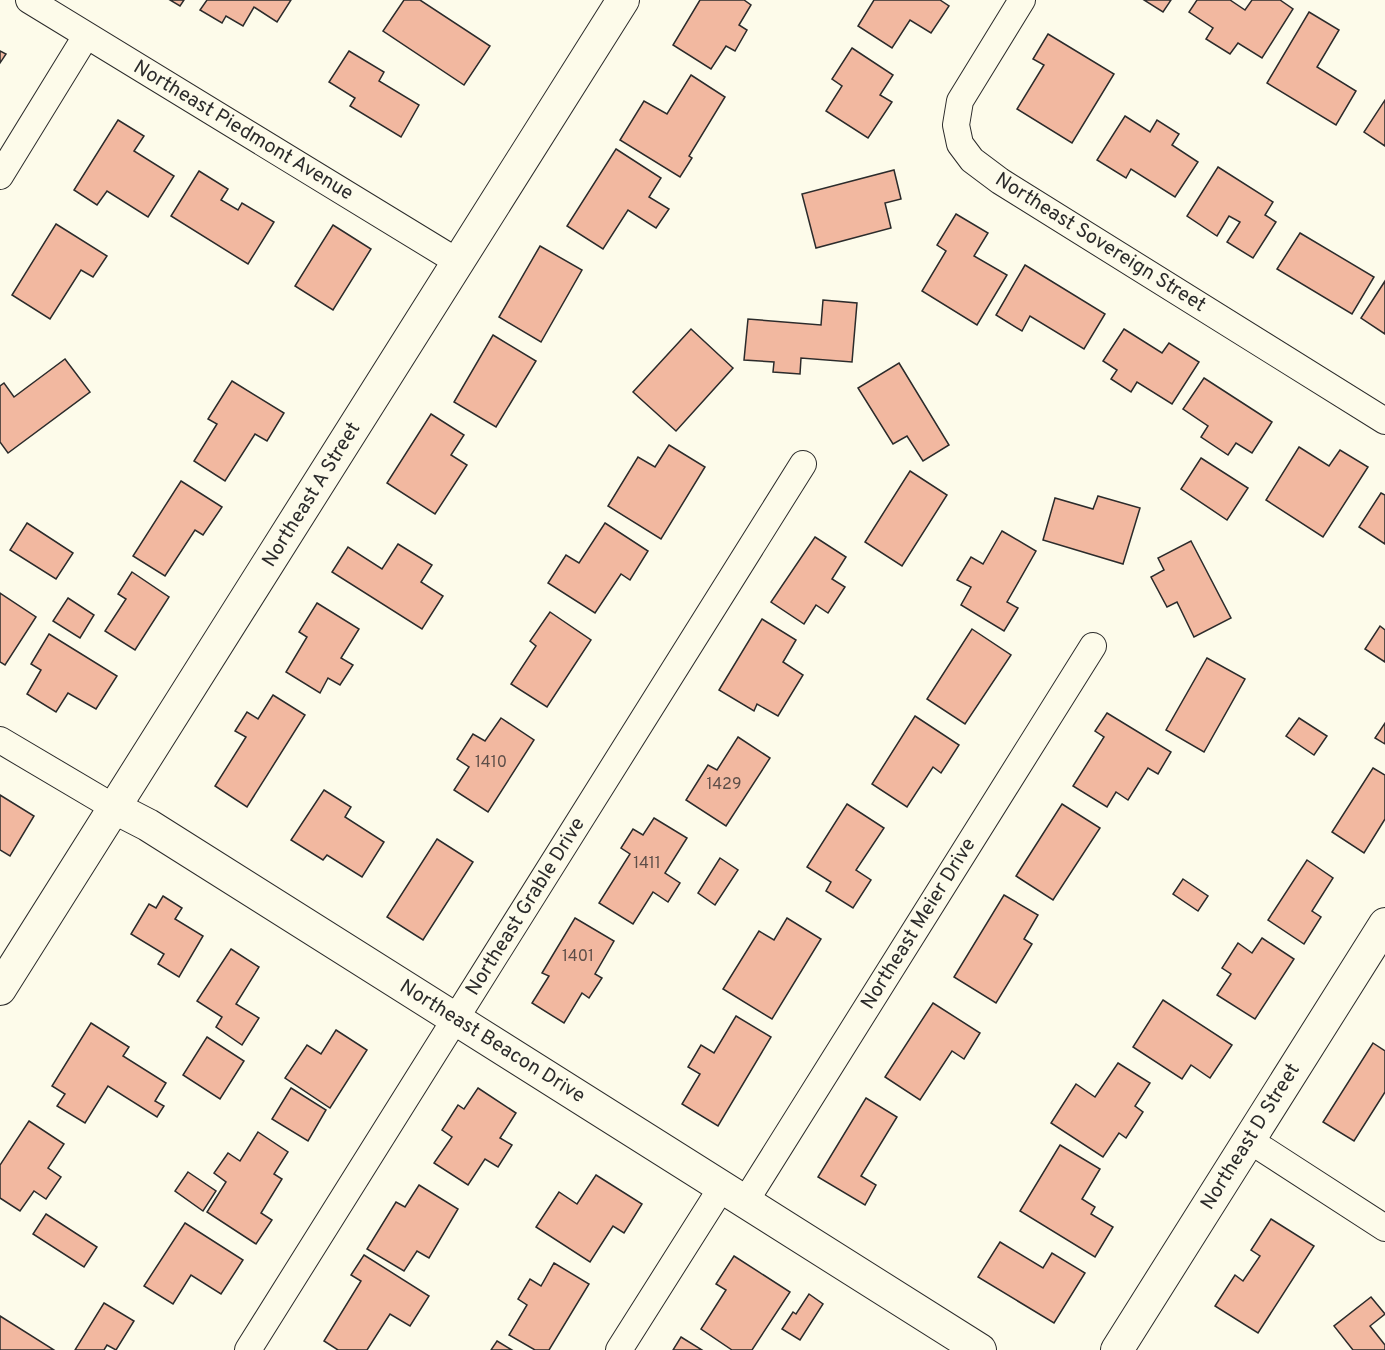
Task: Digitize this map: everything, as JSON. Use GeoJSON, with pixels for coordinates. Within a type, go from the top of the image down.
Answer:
{"type":"FeatureCollection","features":[{"type":"Feature","properties":{"kind":"street","name":"Northeast Piedmont Avenue"},"geometry":{"type":"LineString","coordinates":[[29,0],[458,262]]}},
{"type":"Feature","properties":{"kind":"street","name":"Northeast A Street"},"geometry":{"type":"LineString","coordinates":[[0,989],[622,0]]}},
{"type":"Feature","properties":{"kind":"street","name":"Northeast Sovereign Street"},"geometry":{"type":"LineString","coordinates":[[1022,0],[960,101],[956,125],[960,144],[972,160],[1000,181],[1385,421]]}},
{"type":"Feature","properties":{"kind":"street"},"geometry":{"type":"LineString","coordinates":[[0,176],[86,36]]}},
{"type":"Feature","properties":{"kind":"street","name":"Northeast Grable Drive"},"geometry":{"type":"LineString","coordinates":[[248,1350],[803,464]]}},
{"type":"Feature","properties":{"kind":"street","name":"Northeast Meier Drive"},"geometry":{"type":"LineString","coordinates":[[619,1350],[734,1194],[1093,646]]}},
{"type":"Feature","properties":{"kind":"street","name":"Northeast Beacon Drive"},"geometry":{"type":"LineString","coordinates":[[0,740],[148,825],[980,1350]]}},
{"type":"Feature","properties":{"kind":"street","name":"Northeast D Street"},"geometry":{"type":"LineString","coordinates":[[1117,1350],[1385,924]]}},
{"type":"Feature","properties":{"kind":"street"},"geometry":{"type":"LineString","coordinates":[[1249,1140],[1385,1228]]}},
{"type":"Feature","properties":{"kind":"building"},"geometry":{"type":"Polygon","coordinates":[[[170,0],[184,0],[180,6],[170,0]]]}},
{"type":"Feature","properties":{"kind":"building"},"geometry":{"type":"Polygon","coordinates":[[[207,0],[291,0],[277,22],[254,7],[243,26],[226,16],[222,23],[200,10],[207,0]]]}},
{"type":"Feature","properties":{"kind":"building"},"geometry":{"type":"Polygon","coordinates":[[[404,0],[420,0],[490,46],[464,85],[383,31],[404,0]]]}},
{"type":"Feature","properties":{"kind":"building"},"geometry":{"type":"Polygon","coordinates":[[[700,0],[744,0],[751,5],[739,25],[747,30],[735,51],[726,46],[711,69],[673,45],[700,0]]]}},
{"type":"Feature","properties":{"kind":"building"},"geometry":{"type":"Polygon","coordinates":[[[874,0],[940,0],[949,6],[931,33],[910,20],[892,48],[858,26],[874,0]]]}},
{"type":"Feature","properties":{"kind":"building"},"geometry":{"type":"Polygon","coordinates":[[[1144,0],[1171,0],[1163,12],[1144,0]]]}},
{"type":"Feature","properties":{"kind":"building"},"geometry":{"type":"Polygon","coordinates":[[[1197,0],[1230,0],[1245,10],[1252,0],[1280,0],[1293,9],[1262,58],[1238,43],[1230,54],[1206,39],[1213,28],[1189,12],[1197,0]]]}},
{"type":"Feature","properties":{"kind":"building"},"geometry":{"type":"Polygon","coordinates":[[[1309,12],[1339,30],[1317,67],[1356,91],[1336,125],[1267,83],[1309,12]]]}},
{"type":"Feature","properties":{"kind":"building"},"geometry":{"type":"Polygon","coordinates":[[[1048,34],[1114,74],[1072,143],[1017,109],[1044,65],[1033,59],[1048,34]]]}},
{"type":"Feature","properties":{"kind":"building"},"geometry":{"type":"Polygon","coordinates":[[[852,48],[893,75],[880,95],[892,102],[868,138],[826,111],[842,86],[832,79],[852,48]]]}},
{"type":"Feature","properties":{"kind":"building"},"geometry":{"type":"Polygon","coordinates":[[[0,51],[6,54],[0,63],[0,51]]]}},
{"type":"Feature","properties":{"kind":"building"},"geometry":{"type":"Polygon","coordinates":[[[349,51],[384,72],[379,81],[419,105],[401,137],[350,106],[355,98],[329,82],[349,51]]]}},
{"type":"Feature","properties":{"kind":"building"},"geometry":{"type":"Polygon","coordinates":[[[691,75],[725,97],[689,156],[692,158],[680,177],[620,140],[644,101],[667,114],[691,75]]]}},
{"type":"Feature","properties":{"kind":"building"},"geometry":{"type":"Polygon","coordinates":[[[1385,100],[1385,146],[1364,132],[1385,100]]]}},
{"type":"Feature","properties":{"kind":"building"},"geometry":{"type":"Polygon","coordinates":[[[1125,116],[1150,132],[1157,120],[1179,134],[1172,145],[1198,162],[1175,197],[1131,169],[1126,178],[1097,160],[1125,116]]]}},
{"type":"Feature","properties":{"kind":"building"},"geometry":{"type":"Polygon","coordinates":[[[118,120],[144,136],[134,151],[174,176],[148,217],[107,191],[97,205],[74,190],[118,120]]]}},
{"type":"Feature","properties":{"kind":"building"},"geometry":{"type":"Polygon","coordinates":[[[616,149],[661,178],[649,197],[669,209],[656,228],[628,210],[603,249],[567,226],[616,149]]]}},
{"type":"Feature","properties":{"kind":"building"},"geometry":{"type":"Polygon","coordinates":[[[1218,167],[1273,202],[1265,215],[1276,222],[1253,258],[1227,242],[1240,222],[1229,216],[1217,236],[1187,216],[1218,167]]]}},
{"type":"Feature","properties":{"kind":"building"},"geometry":{"type":"Polygon","coordinates":[[[894,170],[901,199],[885,203],[891,228],[816,248],[802,194],[894,170]]]}},
{"type":"Feature","properties":{"kind":"building"},"geometry":{"type":"Polygon","coordinates":[[[199,171],[228,189],[221,200],[238,210],[242,203],[274,222],[248,264],[171,216],[199,171]]]}},
{"type":"Feature","properties":{"kind":"building"},"geometry":{"type":"Polygon","coordinates":[[[956,214],[988,233],[974,256],[1007,275],[977,325],[922,291],[946,251],[937,245],[956,214]]]}},
{"type":"Feature","properties":{"kind":"building"},"geometry":{"type":"Polygon","coordinates":[[[56,224],[107,256],[93,277],[81,270],[50,319],[12,295],[56,224]]]}},
{"type":"Feature","properties":{"kind":"building"},"geometry":{"type":"Polygon","coordinates":[[[333,225],[371,249],[333,310],[295,286],[333,225]]]}},
{"type":"Feature","properties":{"kind":"building"},"geometry":{"type":"Polygon","coordinates":[[[1300,233],[1374,277],[1352,314],[1277,269],[1300,233]]]}},
{"type":"Feature","properties":{"kind":"building"},"geometry":{"type":"Polygon","coordinates":[[[540,246],[582,270],[541,342],[499,317],[540,246]]]}},
{"type":"Feature","properties":{"kind":"building"},"geometry":{"type":"Polygon","coordinates":[[[1025,265],[1105,314],[1084,349],[1030,316],[1022,331],[996,315],[1025,265]]]}},
{"type":"Feature","properties":{"kind":"building"},"geometry":{"type":"Polygon","coordinates":[[[1385,281],[1385,334],[1361,318],[1385,281]]]}},
{"type":"Feature","properties":{"kind":"building"},"geometry":{"type":"Polygon","coordinates":[[[823,300],[857,303],[852,362],[801,358],[800,374],[773,372],[774,362],[744,360],[748,319],[821,325],[823,300]]]}},
{"type":"Feature","properties":{"kind":"building"},"geometry":{"type":"Polygon","coordinates":[[[691,329],[733,368],[676,431],[633,392],[691,329]]]}},
{"type":"Feature","properties":{"kind":"building"},"geometry":{"type":"Polygon","coordinates":[[[1124,329],[1162,353],[1169,343],[1199,362],[1172,404],[1137,382],[1131,392],[1111,379],[1117,370],[1103,361],[1124,329]]]}},
{"type":"Feature","properties":{"kind":"building"},"geometry":{"type":"Polygon","coordinates":[[[493,335],[536,361],[496,427],[454,402],[493,335]]]}},
{"type":"Feature","properties":{"kind":"building"},"geometry":{"type":"Polygon","coordinates":[[[65,359],[90,392],[8,453],[0,442],[0,386],[4,383],[14,397],[65,359]]]}},
{"type":"Feature","properties":{"kind":"building"},"geometry":{"type":"Polygon","coordinates":[[[899,363],[949,445],[923,461],[907,436],[893,444],[858,388],[899,363]]]}},
{"type":"Feature","properties":{"kind":"building"},"geometry":{"type":"Polygon","coordinates":[[[1204,378],[1272,422],[1252,453],[1236,443],[1228,455],[1201,437],[1208,426],[1183,409],[1204,378]]]}},
{"type":"Feature","properties":{"kind":"building"},"geometry":{"type":"Polygon","coordinates":[[[232,381],[284,413],[267,441],[255,434],[225,481],[194,461],[217,424],[208,419],[232,381]]]}},
{"type":"Feature","properties":{"kind":"building"},"geometry":{"type":"Polygon","coordinates":[[[431,414],[464,435],[451,455],[467,465],[435,514],[387,483],[431,414]]]}},
{"type":"Feature","properties":{"kind":"building"},"geometry":{"type":"Polygon","coordinates":[[[669,445],[705,467],[661,539],[608,506],[638,457],[655,467],[669,445]]]}},
{"type":"Feature","properties":{"kind":"building"},"geometry":{"type":"Polygon","coordinates":[[[1299,447],[1329,466],[1340,450],[1368,467],[1323,537],[1266,500],[1299,447]]]}},
{"type":"Feature","properties":{"kind":"building"},"geometry":{"type":"Polygon","coordinates":[[[1201,458],[1248,488],[1227,520],[1181,489],[1201,458]]]}},
{"type":"Feature","properties":{"kind":"building"},"geometry":{"type":"Polygon","coordinates":[[[910,471],[947,495],[902,566],[865,542],[910,471]]]}},
{"type":"Feature","properties":{"kind":"building"},"geometry":{"type":"Polygon","coordinates":[[[181,481],[222,507],[203,535],[195,530],[165,576],[133,556],[181,481]]]}},
{"type":"Feature","properties":{"kind":"building"},"geometry":{"type":"Polygon","coordinates":[[[1381,493],[1385,495],[1385,544],[1359,527],[1381,493]]]}},
{"type":"Feature","properties":{"kind":"building"},"geometry":{"type":"Polygon","coordinates":[[[1098,496],[1140,508],[1123,564],[1043,540],[1055,498],[1093,509],[1098,496]]]}},
{"type":"Feature","properties":{"kind":"building"},"geometry":{"type":"Polygon","coordinates":[[[27,523],[73,553],[56,579],[10,550],[27,523]]]}},
{"type":"Feature","properties":{"kind":"building"},"geometry":{"type":"Polygon","coordinates":[[[605,523],[648,551],[630,580],[621,574],[595,613],[548,583],[566,555],[579,563],[605,523]]]}},
{"type":"Feature","properties":{"kind":"building"},"geometry":{"type":"Polygon","coordinates":[[[1002,531],[1036,551],[1007,602],[1018,608],[1004,631],[961,605],[971,587],[957,580],[971,557],[983,564],[1002,531]]]}},
{"type":"Feature","properties":{"kind":"building"},"geometry":{"type":"Polygon","coordinates":[[[815,537],[846,557],[832,579],[845,587],[828,613],[816,605],[804,624],[771,602],[815,537]]]}},
{"type":"Feature","properties":{"kind":"building"},"geometry":{"type":"Polygon","coordinates":[[[1191,541],[1231,618],[1194,637],[1177,602],[1167,607],[1151,577],[1164,570],[1158,558],[1191,541]]]}},
{"type":"Feature","properties":{"kind":"building"},"geometry":{"type":"Polygon","coordinates":[[[398,544],[432,565],[421,582],[443,596],[422,629],[332,572],[348,547],[382,569],[398,544]]]}},
{"type":"Feature","properties":{"kind":"building"},"geometry":{"type":"Polygon","coordinates":[[[132,572],[169,597],[135,650],[105,631],[126,599],[118,594],[132,572]]]}},
{"type":"Feature","properties":{"kind":"building"},"geometry":{"type":"Polygon","coordinates":[[[0,593],[36,617],[5,665],[0,662],[0,593]]]}},
{"type":"Feature","properties":{"kind":"building"},"geometry":{"type":"Polygon","coordinates":[[[68,598],[94,615],[80,638],[53,621],[68,598]]]}},
{"type":"Feature","properties":{"kind":"building"},"geometry":{"type":"Polygon","coordinates":[[[317,603],[359,629],[341,658],[353,665],[340,685],[328,678],[320,693],[286,672],[307,637],[299,632],[317,603]]]}},
{"type":"Feature","properties":{"kind":"building"},"geometry":{"type":"Polygon","coordinates":[[[550,612],[591,640],[547,707],[511,684],[536,646],[530,641],[550,612]]]}},
{"type":"Feature","properties":{"kind":"building"},"geometry":{"type":"Polygon","coordinates":[[[762,619],[796,640],[783,662],[803,675],[778,716],[757,704],[754,711],[719,690],[762,619]]]}},
{"type":"Feature","properties":{"kind":"building"},"geometry":{"type":"Polygon","coordinates":[[[1380,626],[1385,630],[1385,662],[1365,649],[1380,626]]]}},
{"type":"Feature","properties":{"kind":"building"},"geometry":{"type":"Polygon","coordinates":[[[972,629],[1011,655],[965,724],[927,699],[972,629]]]}},
{"type":"Feature","properties":{"kind":"building"},"geometry":{"type":"Polygon","coordinates":[[[49,634],[117,676],[96,709],[68,693],[56,712],[27,694],[41,670],[31,664],[49,634]]]}},
{"type":"Feature","properties":{"kind":"building"},"geometry":{"type":"Polygon","coordinates":[[[1207,658],[1245,679],[1204,752],[1166,730],[1207,658]]]}},
{"type":"Feature","properties":{"kind":"building"},"geometry":{"type":"Polygon","coordinates":[[[273,695],[305,715],[247,807],[215,786],[246,737],[235,731],[247,712],[258,719],[273,695]]]}},
{"type":"Feature","properties":{"kind":"building"},"geometry":{"type":"Polygon","coordinates":[[[1107,713],[1171,752],[1158,774],[1148,768],[1128,800],[1116,792],[1107,807],[1073,786],[1104,737],[1095,731],[1107,713]]]}},
{"type":"Feature","properties":{"kind":"building"},"geometry":{"type":"Polygon","coordinates":[[[915,716],[959,745],[941,773],[933,767],[907,807],[872,784],[915,716]]]}},
{"type":"Feature","properties":{"kind":"building"},"geometry":{"type":"Polygon","coordinates":[[[501,718],[534,740],[488,812],[454,790],[469,767],[457,759],[473,734],[485,741],[501,718]]]}},
{"type":"Feature","properties":{"kind":"building"},"geometry":{"type":"Polygon","coordinates":[[[1299,718],[1327,736],[1314,755],[1286,736],[1299,718]]]}},
{"type":"Feature","properties":{"kind":"building"},"geometry":{"type":"Polygon","coordinates":[[[1385,723],[1385,744],[1375,738],[1385,723]]]}},
{"type":"Feature","properties":{"kind":"building"},"geometry":{"type":"Polygon","coordinates":[[[738,737],[770,758],[726,826],[686,800],[708,765],[717,770],[738,737]]]}},
{"type":"Feature","properties":{"kind":"building"},"geometry":{"type":"Polygon","coordinates":[[[1373,768],[1385,775],[1385,819],[1364,853],[1332,832],[1373,768]]]}},
{"type":"Feature","properties":{"kind":"building"},"geometry":{"type":"Polygon","coordinates":[[[324,790],[351,807],[345,817],[384,842],[362,877],[327,855],[323,860],[291,840],[324,790]]]}},
{"type":"Feature","properties":{"kind":"building"},"geometry":{"type":"Polygon","coordinates":[[[0,795],[34,816],[10,856],[0,850],[0,795]]]}},
{"type":"Feature","properties":{"kind":"building"},"geometry":{"type":"Polygon","coordinates":[[[847,804],[884,828],[856,870],[871,880],[853,908],[826,891],[831,882],[807,867],[847,804]]]}},
{"type":"Feature","properties":{"kind":"building"},"geometry":{"type":"Polygon","coordinates":[[[1062,804],[1100,828],[1053,900],[1016,876],[1062,804]]]}},
{"type":"Feature","properties":{"kind":"building"},"geometry":{"type":"Polygon","coordinates":[[[654,818],[687,838],[665,873],[680,883],[668,902],[653,892],[633,924],[599,903],[630,854],[621,848],[633,829],[643,835],[654,818]]]}},
{"type":"Feature","properties":{"kind":"building"},"geometry":{"type":"Polygon","coordinates":[[[437,839],[473,862],[423,940],[387,917],[437,839]]]}},
{"type":"Feature","properties":{"kind":"building"},"geometry":{"type":"Polygon","coordinates":[[[720,858],[738,870],[715,905],[698,893],[720,858]]]}},
{"type":"Feature","properties":{"kind":"building"},"geometry":{"type":"Polygon","coordinates":[[[1307,860],[1333,878],[1312,911],[1321,917],[1304,944],[1268,920],[1307,860]]]}},
{"type":"Feature","properties":{"kind":"building"},"geometry":{"type":"Polygon","coordinates":[[[1183,879],[1208,896],[1198,911],[1173,894],[1183,879]]]}},
{"type":"Feature","properties":{"kind":"building"},"geometry":{"type":"Polygon","coordinates":[[[1004,895],[1038,915],[1024,939],[1032,944],[996,1003],[954,977],[1004,895]]]}},
{"type":"Feature","properties":{"kind":"building"},"geometry":{"type":"Polygon","coordinates":[[[163,896],[182,908],[175,919],[203,936],[179,977],[158,964],[164,954],[131,934],[149,904],[156,908],[163,896]]]}},
{"type":"Feature","properties":{"kind":"building"},"geometry":{"type":"Polygon","coordinates":[[[575,918],[614,941],[595,974],[602,978],[589,998],[582,993],[564,1023],[532,1003],[549,976],[542,973],[575,918]]]}},
{"type":"Feature","properties":{"kind":"building"},"geometry":{"type":"Polygon","coordinates":[[[787,918],[821,939],[772,1019],[723,989],[759,931],[774,940],[787,918]]]}},
{"type":"Feature","properties":{"kind":"building"},"geometry":{"type":"Polygon","coordinates":[[[1262,938],[1294,959],[1255,1019],[1217,995],[1231,974],[1222,968],[1238,943],[1252,953],[1262,938]]]}},
{"type":"Feature","properties":{"kind":"building"},"geometry":{"type":"Polygon","coordinates":[[[231,949],[259,967],[236,1004],[259,1018],[242,1045],[216,1027],[222,1017],[197,1001],[231,949]]]}},
{"type":"Feature","properties":{"kind":"building"},"geometry":{"type":"Polygon","coordinates":[[[1163,1000],[1232,1045],[1210,1078],[1191,1065],[1182,1079],[1133,1047],[1163,1000]]]}},
{"type":"Feature","properties":{"kind":"building"},"geometry":{"type":"Polygon","coordinates":[[[933,1003],[980,1033],[964,1059],[952,1051],[920,1100],[885,1077],[933,1003]]]}},
{"type":"Feature","properties":{"kind":"building"},"geometry":{"type":"Polygon","coordinates":[[[736,1016],[771,1037],[718,1126],[682,1104],[700,1074],[688,1067],[701,1045],[714,1053],[736,1016]]]}},
{"type":"Feature","properties":{"kind":"building"},"geometry":{"type":"Polygon","coordinates":[[[91,1023],[129,1047],[123,1056],[166,1083],[155,1101],[164,1106],[157,1117],[108,1086],[85,1123],[57,1106],[65,1094],[52,1086],[91,1023]]]}},
{"type":"Feature","properties":{"kind":"building"},"geometry":{"type":"Polygon","coordinates":[[[336,1030],[367,1050],[330,1108],[285,1078],[307,1045],[321,1054],[336,1030]]]}},
{"type":"Feature","properties":{"kind":"building"},"geometry":{"type":"Polygon","coordinates":[[[207,1037],[244,1061],[220,1099],[183,1075],[207,1037]]]}},
{"type":"Feature","properties":{"kind":"building"},"geometry":{"type":"Polygon","coordinates":[[[1373,1043],[1385,1051],[1385,1092],[1354,1141],[1323,1122],[1373,1043]]]}},
{"type":"Feature","properties":{"kind":"building"},"geometry":{"type":"Polygon","coordinates":[[[1118,1063],[1150,1083],[1135,1106],[1143,1112],[1126,1138],[1119,1133],[1103,1157],[1051,1123],[1076,1084],[1095,1097],[1118,1063]]]}},
{"type":"Feature","properties":{"kind":"building"},"geometry":{"type":"Polygon","coordinates":[[[291,1088],[326,1110],[308,1141],[272,1119],[291,1088]]]}},
{"type":"Feature","properties":{"kind":"building"},"geometry":{"type":"Polygon","coordinates":[[[478,1088],[516,1113],[500,1138],[512,1145],[498,1167],[485,1159],[468,1185],[434,1163],[452,1137],[442,1130],[458,1105],[464,1109],[478,1088]]]}},
{"type":"Feature","properties":{"kind":"building"},"geometry":{"type":"Polygon","coordinates":[[[866,1098],[897,1117],[861,1176],[876,1185],[865,1205],[818,1177],[866,1098]]]}},
{"type":"Feature","properties":{"kind":"building"},"geometry":{"type":"Polygon","coordinates":[[[29,1121],[64,1144],[48,1168],[61,1177],[46,1199],[34,1191],[20,1211],[0,1198],[0,1165],[29,1121]]]}},
{"type":"Feature","properties":{"kind":"building"},"geometry":{"type":"Polygon","coordinates":[[[258,1132],[288,1152],[274,1174],[282,1179],[261,1213],[272,1220],[256,1244],[207,1212],[226,1182],[214,1173],[228,1153],[240,1161],[258,1132]]]}},
{"type":"Feature","properties":{"kind":"building"},"geometry":{"type":"Polygon","coordinates":[[[1060,1145],[1100,1169],[1082,1199],[1095,1207],[1091,1214],[1113,1227],[1095,1257],[1020,1211],[1060,1145]]]}},
{"type":"Feature","properties":{"kind":"building"},"geometry":{"type":"Polygon","coordinates":[[[188,1172],[216,1191],[203,1211],[175,1191],[188,1172]]]}},
{"type":"Feature","properties":{"kind":"building"},"geometry":{"type":"Polygon","coordinates":[[[596,1175],[642,1204],[624,1233],[613,1226],[590,1262],[536,1227],[559,1192],[577,1204],[596,1175]]]}},
{"type":"Feature","properties":{"kind":"building"},"geometry":{"type":"Polygon","coordinates":[[[419,1185],[458,1209],[429,1258],[417,1251],[404,1271],[367,1249],[396,1202],[405,1207],[419,1185]]]}},
{"type":"Feature","properties":{"kind":"building"},"geometry":{"type":"Polygon","coordinates":[[[46,1214],[97,1247],[84,1267],[33,1234],[46,1214]]]}},
{"type":"Feature","properties":{"kind":"building"},"geometry":{"type":"Polygon","coordinates":[[[1271,1219],[1314,1246],[1258,1333],[1215,1306],[1235,1275],[1243,1281],[1260,1256],[1251,1250],[1271,1219]]]}},
{"type":"Feature","properties":{"kind":"building"},"geometry":{"type":"Polygon","coordinates":[[[185,1223],[243,1260],[221,1294],[191,1275],[173,1304],[144,1286],[185,1223]]]}},
{"type":"Feature","properties":{"kind":"building"},"geometry":{"type":"Polygon","coordinates":[[[1000,1242],[1043,1268],[1052,1253],[1085,1273],[1054,1323],[978,1277],[1000,1242]]]}},
{"type":"Feature","properties":{"kind":"building"},"geometry":{"type":"Polygon","coordinates":[[[364,1255],[429,1296],[410,1326],[390,1314],[367,1350],[338,1350],[324,1341],[361,1281],[351,1275],[364,1255]]]}},
{"type":"Feature","properties":{"kind":"building"},"geometry":{"type":"Polygon","coordinates":[[[734,1256],[790,1292],[752,1350],[732,1350],[701,1329],[726,1290],[716,1284],[734,1256]]]}},
{"type":"Feature","properties":{"kind":"building"},"geometry":{"type":"Polygon","coordinates":[[[554,1263],[589,1284],[549,1350],[535,1350],[509,1335],[527,1305],[518,1299],[530,1279],[541,1286],[554,1263]]]}},
{"type":"Feature","properties":{"kind":"building"},"geometry":{"type":"Polygon","coordinates":[[[809,1294],[823,1304],[800,1340],[782,1329],[793,1312],[796,1314],[809,1294]]]}},
{"type":"Feature","properties":{"kind":"building"},"geometry":{"type":"Polygon","coordinates":[[[1371,1297],[1385,1314],[1370,1326],[1385,1345],[1385,1350],[1353,1350],[1334,1326],[1371,1297]]]}},
{"type":"Feature","properties":{"kind":"building"},"geometry":{"type":"Polygon","coordinates":[[[104,1303],[134,1321],[116,1350],[107,1345],[104,1350],[75,1350],[104,1303]]]}},
{"type":"Feature","properties":{"kind":"building"},"geometry":{"type":"Polygon","coordinates":[[[0,1316],[54,1350],[0,1350],[0,1316]]]}},
{"type":"Feature","properties":{"kind":"building"},"geometry":{"type":"Polygon","coordinates":[[[681,1337],[702,1350],[673,1350],[681,1337]]]}},
{"type":"Feature","properties":{"kind":"building"},"geometry":{"type":"Polygon","coordinates":[[[497,1341],[512,1350],[491,1350],[497,1341]]]}}]}
